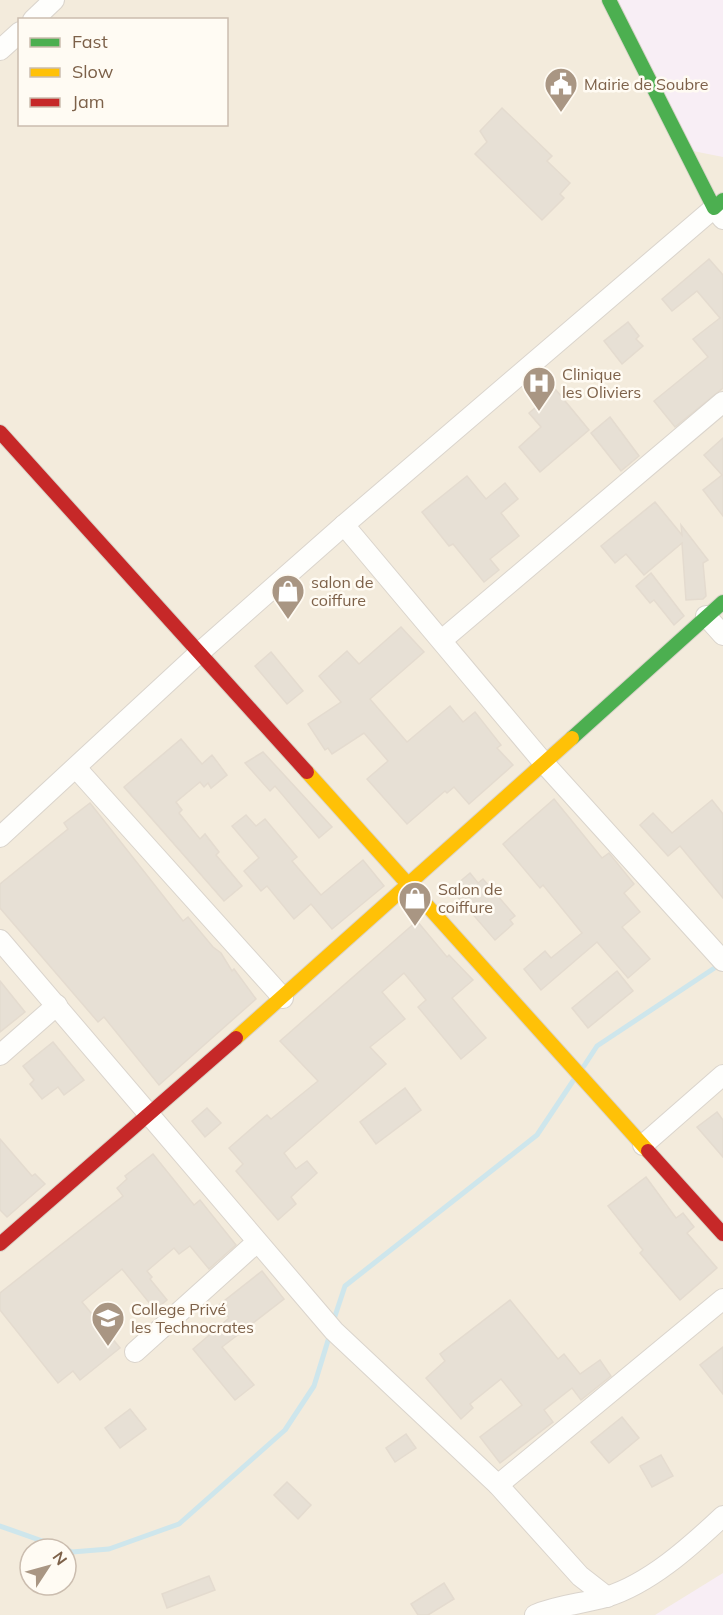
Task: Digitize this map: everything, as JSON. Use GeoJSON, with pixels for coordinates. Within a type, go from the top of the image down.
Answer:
{"type":"FeatureCollection","features":[{"type":"Feature","properties":{"kind":"street"},"geometry":{"type":"LineString","coordinates":[[35,18],[54,0]]}},
{"type":"Feature","properties":{"kind":"street"},"geometry":{"type":"LineString","coordinates":[[0,837],[77,769],[199,653],[344,525],[720,209],[609,0]]}},
{"type":"Feature","properties":{"kind":"street"},"geometry":{"type":"LineString","coordinates":[[0,50],[18,34]]}},
{"type":"Feature","properties":{"kind":"street"},"geometry":{"type":"LineString","coordinates":[[442,640],[723,402]]}},
{"type":"Feature","properties":{"kind":"street"},"geometry":{"type":"LineString","coordinates":[[0,432],[723,1234]]}},
{"type":"Feature","properties":{"kind":"street"},"geometry":{"type":"LineString","coordinates":[[344,525],[543,762],[723,961]]}},
{"type":"Feature","properties":{"kind":"street"},"geometry":{"type":"LineString","coordinates":[[0,1244],[283,999],[723,602]]}},
{"type":"Feature","properties":{"kind":"street"},"geometry":{"type":"LineString","coordinates":[[706,616],[723,635]]}},
{"type":"Feature","properties":{"kind":"street"},"geometry":{"type":"LineString","coordinates":[[77,769],[283,999]]}},
{"type":"Feature","properties":{"kind":"street"},"geometry":{"type":"LineString","coordinates":[[0,940],[334,1331],[498,1485],[580,1576],[607,1597]]}},
{"type":"Feature","properties":{"kind":"street"},"geometry":{"type":"LineString","coordinates":[[0,1055],[57,1005]]}},
{"type":"Feature","properties":{"kind":"street"},"geometry":{"type":"LineString","coordinates":[[642,1145],[723,1075]]}},
{"type":"Feature","properties":{"kind":"street"},"geometry":{"type":"LineString","coordinates":[[135,1352],[257,1242]]}},
{"type":"Feature","properties":{"kind":"street"},"geometry":{"type":"LineString","coordinates":[[498,1485],[723,1299]]}},
{"type":"Feature","properties":{"kind":"street"},"geometry":{"type":"LineString","coordinates":[[535,1615],[551,1608],[607,1597],[641,1580],[697,1540],[723,1516]]}},
{"type":"Feature","properties":{"kind":"shaded area"},"geometry":{"type":"Polygon","coordinates":[[[0,0],[723,0],[723,1615],[0,1615],[0,0]]]}},
{"type":"Feature","properties":{"kind":"shaded area"},"geometry":{"type":"Polygon","coordinates":[[[616,0],[723,0],[723,157],[693,151],[616,0]]]}},
{"type":"Feature","properties":{"kind":"shaded area"},"geometry":{"type":"Polygon","coordinates":[[[723,1573],[723,1615],[655,1615],[723,1573]]]}},
{"type":"Feature","properties":{"kind":"building"},"geometry":{"type":"Polygon","coordinates":[[[502,108],[552,156],[547,161],[570,183],[560,194],[564,198],[542,220],[475,154],[487,142],[480,131],[502,108]]]}},
{"type":"Feature","properties":{"kind":"building"},"geometry":{"type":"Polygon","coordinates":[[[709,259],[723,275],[723,388],[675,427],[654,401],[708,357],[693,339],[720,318],[697,291],[672,311],[662,299],[709,259]]]}},
{"type":"Feature","properties":{"kind":"building"},"geometry":{"type":"Polygon","coordinates":[[[628,322],[639,336],[636,339],[643,346],[622,364],[604,341],[628,322]]]}},
{"type":"Feature","properties":{"kind":"building"},"geometry":{"type":"Polygon","coordinates":[[[556,390],[589,430],[540,472],[519,447],[541,427],[529,413],[556,390]]]}},
{"type":"Feature","properties":{"kind":"building"},"geometry":{"type":"Polygon","coordinates":[[[610,417],[639,456],[621,471],[591,433],[610,417]]]}},
{"type":"Feature","properties":{"kind":"building"},"geometry":{"type":"Polygon","coordinates":[[[723,438],[723,516],[703,490],[722,475],[704,455],[723,438]]]}},
{"type":"Feature","properties":{"kind":"building"},"geometry":{"type":"Polygon","coordinates":[[[467,476],[486,499],[505,483],[518,499],[501,513],[519,536],[490,559],[499,570],[484,582],[453,544],[449,546],[422,512],[467,476]]]}},
{"type":"Feature","properties":{"kind":"building"},"geometry":{"type":"Polygon","coordinates":[[[655,502],[682,535],[681,525],[708,560],[703,563],[706,596],[703,599],[686,600],[682,543],[644,575],[626,554],[615,563],[601,546],[655,502]]]}},
{"type":"Feature","properties":{"kind":"building"},"geometry":{"type":"Polygon","coordinates":[[[651,573],[684,616],[674,625],[654,600],[650,603],[636,586],[651,573]]]}},
{"type":"Feature","properties":{"kind":"building"},"geometry":{"type":"Polygon","coordinates":[[[401,627],[424,652],[370,699],[407,742],[450,706],[463,722],[475,712],[501,745],[497,748],[513,765],[469,804],[454,787],[447,793],[445,791],[407,824],[367,779],[388,761],[364,733],[332,754],[328,748],[325,750],[308,724],[341,702],[319,676],[347,651],[359,664],[401,627]]]}},
{"type":"Feature","properties":{"kind":"building"},"geometry":{"type":"Polygon","coordinates":[[[271,652],[303,691],[287,704],[255,666],[271,652]]]}},
{"type":"Feature","properties":{"kind":"building"},"geometry":{"type":"Polygon","coordinates":[[[181,739],[202,764],[212,755],[227,775],[211,788],[208,783],[204,787],[200,782],[176,802],[182,810],[179,813],[200,839],[205,834],[219,852],[216,855],[242,886],[224,901],[124,787],[181,739]]]}},
{"type":"Feature","properties":{"kind":"building"},"geometry":{"type":"Polygon","coordinates":[[[263,752],[332,827],[319,838],[275,786],[270,791],[245,763],[263,752]]]}},
{"type":"Feature","properties":{"kind":"building"},"geometry":{"type":"Polygon","coordinates":[[[554,799],[602,858],[609,853],[634,884],[624,893],[640,912],[622,927],[650,959],[628,978],[597,942],[541,990],[524,969],[545,951],[551,958],[582,933],[543,885],[540,888],[503,844],[554,799]]]}},
{"type":"Feature","properties":{"kind":"building"},"geometry":{"type":"Polygon","coordinates":[[[712,800],[723,814],[723,898],[680,846],[668,856],[640,825],[653,813],[672,833],[712,800]]]}},
{"type":"Feature","properties":{"kind":"building"},"geometry":{"type":"Polygon","coordinates":[[[90,803],[183,921],[188,917],[213,947],[221,953],[232,971],[234,969],[256,999],[159,1085],[104,1017],[98,1022],[0,908],[0,884],[68,829],[64,823],[90,803]]]}},
{"type":"Feature","properties":{"kind":"building"},"geometry":{"type":"Polygon","coordinates":[[[246,815],[256,826],[265,819],[297,857],[292,861],[321,895],[363,860],[384,886],[332,929],[311,904],[294,919],[267,886],[261,891],[244,871],[259,858],[232,826],[246,815]]]}},
{"type":"Feature","properties":{"kind":"building"},"geometry":{"type":"Polygon","coordinates":[[[470,873],[478,883],[483,879],[515,916],[510,920],[513,924],[495,940],[451,889],[470,873]]]}},
{"type":"Feature","properties":{"kind":"building"},"geometry":{"type":"Polygon","coordinates":[[[417,921],[447,957],[449,955],[473,980],[452,998],[486,1038],[461,1059],[418,1007],[426,1000],[404,973],[382,992],[405,1019],[370,1047],[386,1064],[284,1153],[296,1169],[307,1161],[317,1173],[291,1197],[296,1204],[278,1220],[236,1171],[243,1164],[229,1148],[267,1115],[271,1119],[318,1081],[280,1041],[417,921]]]}},
{"type":"Feature","properties":{"kind":"building"},"geometry":{"type":"Polygon","coordinates":[[[617,971],[633,991],[588,1028],[572,1008],[617,971]]]}},
{"type":"Feature","properties":{"kind":"building"},"geometry":{"type":"Polygon","coordinates":[[[0,981],[25,1012],[0,1032],[0,981]]]}},
{"type":"Feature","properties":{"kind":"building"},"geometry":{"type":"Polygon","coordinates":[[[53,1042],[84,1080],[64,1095],[58,1087],[42,1099],[30,1084],[34,1080],[23,1066],[53,1042]]]}},
{"type":"Feature","properties":{"kind":"building"},"geometry":{"type":"Polygon","coordinates":[[[405,1088],[421,1110],[376,1144],[360,1122],[405,1088]]]}},
{"type":"Feature","properties":{"kind":"building"},"geometry":{"type":"Polygon","coordinates":[[[207,1108],[221,1123],[205,1137],[192,1121],[207,1108]]]}},
{"type":"Feature","properties":{"kind":"building"},"geometry":{"type":"Polygon","coordinates":[[[717,1112],[723,1120],[723,1157],[697,1127],[717,1112]]]}},
{"type":"Feature","properties":{"kind":"building"},"geometry":{"type":"Polygon","coordinates":[[[0,1139],[32,1176],[35,1174],[45,1184],[7,1217],[0,1210],[0,1139]]]}},
{"type":"Feature","properties":{"kind":"building"},"geometry":{"type":"Polygon","coordinates":[[[153,1154],[194,1205],[200,1200],[236,1245],[209,1269],[190,1246],[179,1254],[174,1248],[147,1271],[152,1277],[150,1279],[167,1300],[155,1310],[122,1269],[82,1302],[120,1348],[80,1380],[73,1371],[58,1383],[0,1310],[0,1293],[123,1196],[117,1188],[127,1179],[125,1176],[153,1154]]]}},
{"type":"Feature","properties":{"kind":"building"},"geometry":{"type":"Polygon","coordinates":[[[646,1177],[676,1218],[683,1213],[694,1227],[687,1233],[717,1268],[680,1300],[640,1253],[643,1250],[608,1206],[646,1177]]]}},
{"type":"Feature","properties":{"kind":"building"},"geometry":{"type":"Polygon","coordinates":[[[262,1271],[284,1299],[222,1347],[254,1385],[235,1400],[193,1349],[229,1318],[219,1305],[262,1271]]]}},
{"type":"Feature","properties":{"kind":"building"},"geometry":{"type":"Polygon","coordinates":[[[510,1300],[558,1359],[564,1354],[580,1374],[600,1360],[611,1376],[581,1400],[572,1388],[544,1410],[553,1422],[500,1463],[480,1437],[522,1405],[501,1379],[470,1404],[473,1408],[461,1419],[426,1378],[445,1361],[440,1354],[510,1300]]]}},
{"type":"Feature","properties":{"kind":"building"},"geometry":{"type":"Polygon","coordinates":[[[723,1347],[723,1394],[700,1365],[723,1347]]]}},
{"type":"Feature","properties":{"kind":"building"},"geometry":{"type":"Polygon","coordinates":[[[130,1409],[146,1429],[120,1448],[105,1428],[130,1409]]]}},
{"type":"Feature","properties":{"kind":"building"},"geometry":{"type":"Polygon","coordinates":[[[622,1417],[639,1438],[609,1463],[591,1442],[622,1417]]]}},
{"type":"Feature","properties":{"kind":"building"},"geometry":{"type":"Polygon","coordinates":[[[406,1434],[416,1448],[395,1462],[386,1448],[406,1434]]]}},
{"type":"Feature","properties":{"kind":"building"},"geometry":{"type":"Polygon","coordinates":[[[661,1455],[673,1476],[652,1487],[640,1466],[661,1455]]]}},
{"type":"Feature","properties":{"kind":"building"},"geometry":{"type":"Polygon","coordinates":[[[287,1482],[311,1505],[298,1519],[274,1495],[287,1482]]]}},
{"type":"Feature","properties":{"kind":"building"},"geometry":{"type":"Polygon","coordinates":[[[209,1576],[215,1590],[167,1608],[162,1594],[209,1576]]]}},
{"type":"Feature","properties":{"kind":"building"},"geometry":{"type":"Polygon","coordinates":[[[444,1583],[454,1599],[428,1615],[418,1615],[411,1604],[444,1583]]]}},
{"type":"Feature","properties":{"kind":"waterway"},"geometry":{"type":"LineString","coordinates":[[584,1066],[597,1046],[719,965]]}},
{"type":"Feature","properties":{"kind":"waterway"},"geometry":{"type":"LineString","coordinates":[[333,1322],[345,1286],[537,1135],[573,1081]]}},
{"type":"Feature","properties":{"kind":"waterway"},"geometry":{"type":"LineString","coordinates":[[78,1552],[109,1549],[179,1524],[285,1430],[314,1386],[330,1334]]}},
{"type":"Feature","properties":{"kind":"waterway"},"geometry":{"type":"LineString","coordinates":[[0,1526],[31,1537]]}},
{"type":"Feature","properties":{"kind":"traffic: fast"},"geometry":{"type":"LineString","coordinates":[[609,0],[714,208],[723,200]]}},
{"type":"Feature","properties":{"kind":"traffic: fast"},"geometry":{"type":"LineString","coordinates":[[572,738],[723,602]]}},
{"type":"Feature","properties":{"kind":"traffic: slow"},"geometry":{"type":"LineString","coordinates":[[236,1038],[572,738]]}},
{"type":"Feature","properties":{"kind":"traffic: slow"},"geometry":{"type":"LineString","coordinates":[[307,772],[648,1151]]}},
{"type":"Feature","properties":{"kind":"traffic: jam"},"geometry":{"type":"LineString","coordinates":[[0,432],[307,772]]}},
{"type":"Feature","properties":{"kind":"traffic: jam"},"geometry":{"type":"LineString","coordinates":[[0,1244],[236,1038]]}},
{"type":"Feature","properties":{"kind":"traffic: jam"},"geometry":{"type":"LineString","coordinates":[[648,1151],[723,1234]]}},
{"type":"Feature","properties":{"kind":"place","name":"Mairie de Soubre"},"geometry":{"type":"Point","coordinates":[561,113]}},
{"type":"Feature","properties":{"kind":"place","name":"Clinique les Oliviers"},"geometry":{"type":"Point","coordinates":[539,412]}},
{"type":"Feature","properties":{"kind":"place","name":"salon de coiffure"},"geometry":{"type":"Point","coordinates":[288,620]}},
{"type":"Feature","properties":{"kind":"place","name":"Salon de coiffure"},"geometry":{"type":"Point","coordinates":[415,927]}},
{"type":"Feature","properties":{"kind":"place","name":"College Privé les Technocrates"},"geometry":{"type":"Point","coordinates":[108,1347]}}]}
